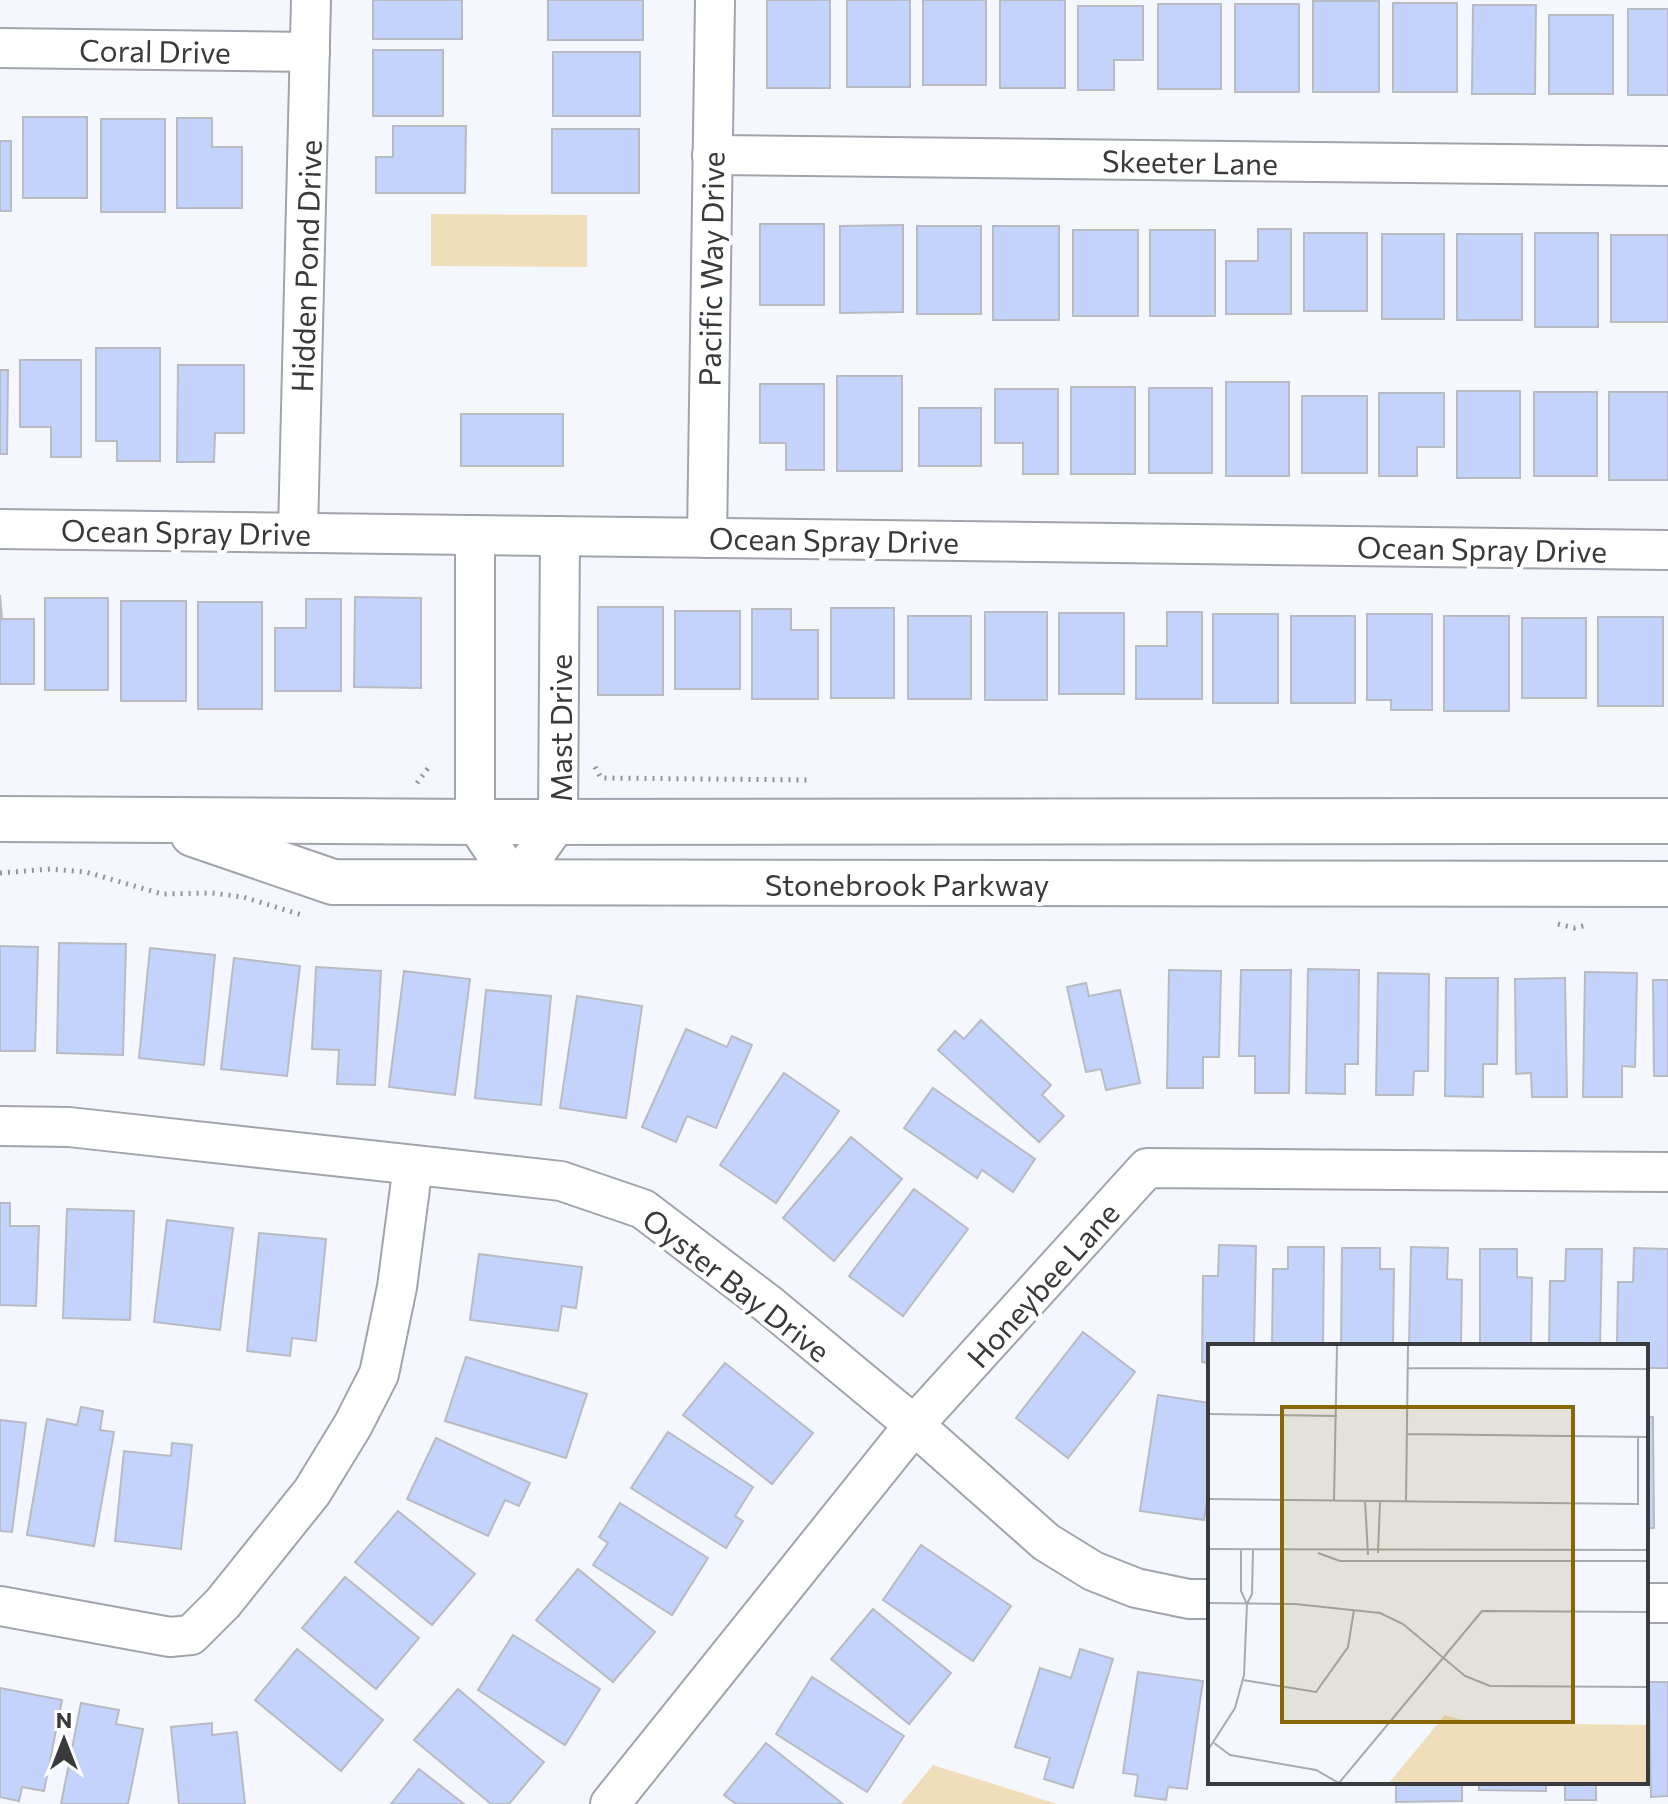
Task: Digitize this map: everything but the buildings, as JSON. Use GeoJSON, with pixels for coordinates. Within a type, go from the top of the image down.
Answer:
{"type":"FeatureCollection","features":[{"type":"Feature","properties":{"kind":"street","name":"Hidden Pond Drive"},"geometry":{"type":"LineString","coordinates":[[298,532],[311,0]]}},
{"type":"Feature","properties":{"kind":"street","name":"Pacific Way Drive"},"geometry":{"type":"LineString","coordinates":[[707,538],[715,0]]}},
{"type":"Feature","properties":{"kind":"street","name":"Coral Drive"},"geometry":{"type":"LineString","coordinates":[[0,48],[310,52]]}},
{"type":"Feature","properties":{"kind":"street","name":"Skeeter Lane"},"geometry":{"type":"LineString","coordinates":[[712,155],[1668,166]]}},
{"type":"Feature","properties":{"kind":"street","name":"Ocean Spray Drive"},"geometry":{"type":"LineString","coordinates":[[0,529],[1668,550]]}},
{"type":"Feature","properties":{"kind":"street"},"geometry":{"type":"LineString","coordinates":[[475,535],[475,822],[515,882]]}},
{"type":"Feature","properties":{"kind":"street","name":"Mast Drive"},"geometry":{"type":"LineString","coordinates":[[515,882],[558,822],[560,536]]}},
{"type":"Feature","properties":{"kind":"street","name":"Stonebrook Parkway"},"geometry":{"type":"LineString","coordinates":[[0,819],[475,822],[1668,821]]}},
{"type":"Feature","properties":{"kind":"street","name":"Stonebrook Parkway"},"geometry":{"type":"LineString","coordinates":[[156,821],[333,882],[1668,884]]}},
{"type":"Feature","properties":{"kind":"street","name":"Oyster Bay Drive"},"geometry":{"type":"LineString","coordinates":[[0,1126],[69,1127],[561,1181],[643,1209],[768,1304],[914,1425],[1046,1542],[1093,1571],[1136,1588],[1189,1599],[1208,1599]]}},
{"type":"Feature","properties":{"kind":"street"},"geometry":{"type":"LineString","coordinates":[[0,1606],[170,1637],[191,1635],[223,1603],[312,1492],[353,1425],[379,1374],[397,1287],[413,1165]]}},
{"type":"Feature","properties":{"kind":"street","name":"Honeybee Lane"},"geometry":{"type":"LineString","coordinates":[[610,1804],[914,1425],[1147,1168],[1668,1172]]}},
{"type":"Feature","properties":{"kind":"shaded area"},"geometry":{"type":"Polygon","coordinates":[[[431,214],[587,215],[587,267],[431,266],[431,214]]]}},
{"type":"Feature","properties":{"kind":"shaded area"},"geometry":{"type":"Polygon","coordinates":[[[933,1765],[1057,1804],[901,1804],[933,1765]]]}}]}
